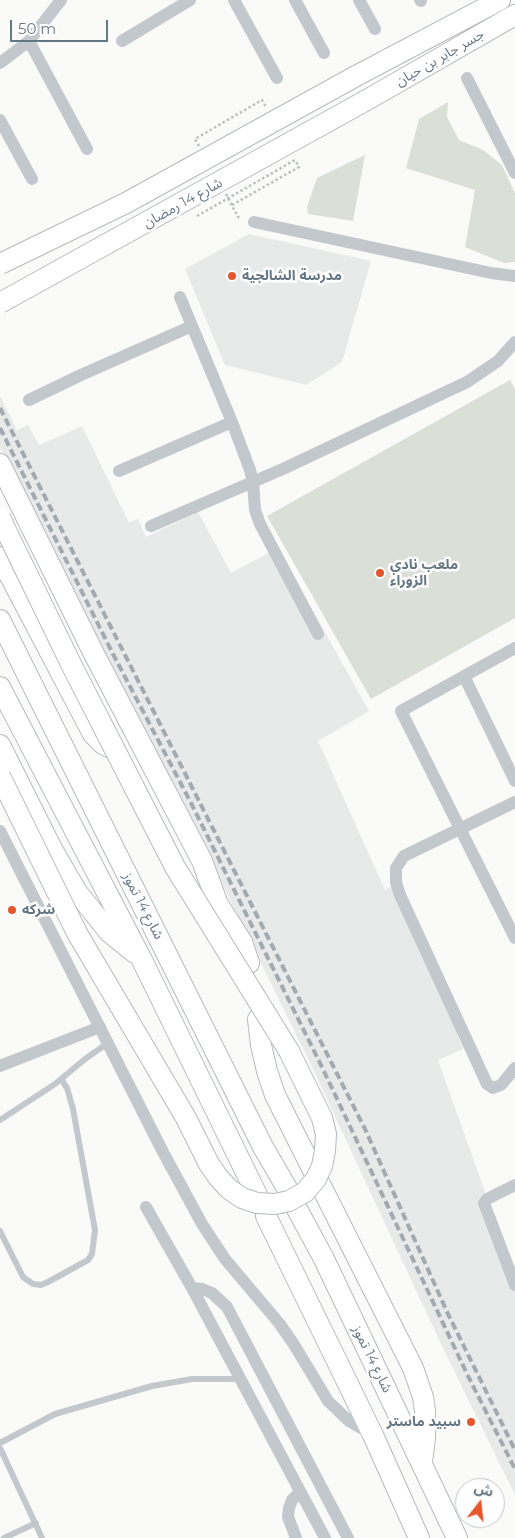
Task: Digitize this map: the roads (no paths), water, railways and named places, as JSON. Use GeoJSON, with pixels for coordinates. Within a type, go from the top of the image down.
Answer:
{"type":"FeatureCollection","features":[{"type":"Feature","properties":{"kind":"main road"},"geometry":{"type":"LineString","coordinates":[[356,76],[477,0]]}},
{"type":"Feature","properties":{"kind":"main road","name":"جسر جابر بن حيان"},"geometry":{"type":"LineString","coordinates":[[356,76],[500,0]]}},
{"type":"Feature","properties":{"kind":"main road","name":"جسر جابر بن حيان"},"geometry":{"type":"LineString","coordinates":[[365,101],[515,15]]}},
{"type":"Feature","properties":{"kind":"main road"},"geometry":{"type":"LineString","coordinates":[[365,101],[515,31]]}},
{"type":"Feature","properties":{"kind":"main road","name":"شارع 14 رمضان"},"geometry":{"type":"LineString","coordinates":[[0,264],[126,203],[356,76]]}},
{"type":"Feature","properties":{"kind":"main road","name":"شارع 14 رمضان"},"geometry":{"type":"LineString","coordinates":[[0,303],[365,101]]}},
{"type":"Feature","properties":{"kind":"main road"},"geometry":{"type":"LineString","coordinates":[[0,464],[94,654],[202,861],[219,906]]}},
{"type":"Feature","properties":{"kind":"main road"},"geometry":{"type":"LineString","coordinates":[[0,518],[73,668],[175,867],[289,1052],[322,1118],[326,1134],[322,1166],[316,1179],[305,1192],[289,1201],[275,1204],[256,1204],[242,1198],[229,1189],[218,1177],[209,1164],[186,1118],[77,933],[7,800],[0,776]]}},
{"type":"Feature","properties":{"kind":"main road"},"geometry":{"type":"LineString","coordinates":[[0,557],[94,734],[103,744],[115,750]]}},
{"type":"Feature","properties":{"kind":"main road"},"geometry":{"type":"LineString","coordinates":[[21,560],[35,571],[46,586],[158,807],[242,942],[249,963]]}},
{"type":"Feature","properties":{"kind":"main road","name":"شارع 14 تموز"},"geometry":{"type":"LineString","coordinates":[[0,620],[263,1148],[288,1190]]}},
{"type":"Feature","properties":{"kind":"main road","name":"شارع 14 تموز"},"geometry":{"type":"LineString","coordinates":[[0,687],[142,958],[257,1195]]}},
{"type":"Feature","properties":{"kind":"main road"},"geometry":{"type":"LineString","coordinates":[[0,746],[52,849],[77,892],[120,942],[142,958]]}},
{"type":"Feature","properties":{"kind":"main road"},"geometry":{"type":"LineString","coordinates":[[258,1019],[266,1071],[275,1095],[413,1368],[423,1397],[425,1411],[425,1438],[422,1462]]}},
{"type":"Feature","properties":{"kind":"main road","name":"شارع 14 تموز"},"geometry":{"type":"LineString","coordinates":[[297,1210],[324,1259],[457,1538]]}},
{"type":"Feature","properties":{"kind":"main road"},"geometry":{"type":"LineString","coordinates":[[266,1216],[373,1435],[419,1538]]}},
{"type":"Feature","properties":{"kind":"street"},"geometry":{"type":"LineString","coordinates":[[1,61],[29,41],[60,0]]}},
{"type":"Feature","properties":{"kind":"street"},"geometry":{"type":"LineString","coordinates":[[234,0],[277,78]]}},
{"type":"Feature","properties":{"kind":"street"},"geometry":{"type":"LineString","coordinates":[[295,0],[324,53]]}},
{"type":"Feature","properties":{"kind":"street"},"geometry":{"type":"LineString","coordinates":[[359,0],[375,29]]}},
{"type":"Feature","properties":{"kind":"street"},"geometry":{"type":"LineString","coordinates":[[122,41],[186,1]]}},
{"type":"Feature","properties":{"kind":"street"},"geometry":{"type":"LineString","coordinates":[[29,41],[87,149]]}},
{"type":"Feature","properties":{"kind":"street"},"geometry":{"type":"LineString","coordinates":[[467,78],[515,172]]}},
{"type":"Feature","properties":{"kind":"street"},"geometry":{"type":"LineString","coordinates":[[0,120],[32,179]]}},
{"type":"Feature","properties":{"kind":"street"},"geometry":{"type":"LineString","coordinates":[[254,222],[491,274],[515,276]]}},
{"type":"Feature","properties":{"kind":"street"},"geometry":{"type":"LineString","coordinates":[[180,297],[232,422],[253,482],[255,510],[260,524],[318,634]]}},
{"type":"Feature","properties":{"kind":"street"},"geometry":{"type":"LineString","coordinates":[[30,400],[81,375],[192,326]]}},
{"type":"Feature","properties":{"kind":"street"},"geometry":{"type":"LineString","coordinates":[[151,526],[253,482],[467,382],[498,361],[515,342]]}},
{"type":"Feature","properties":{"kind":"street"},"geometry":{"type":"LineString","coordinates":[[119,471],[232,422]]}},
{"type":"Feature","properties":{"kind":"street"},"geometry":{"type":"LineString","coordinates":[[515,648],[401,711],[515,938]]}},
{"type":"Feature","properties":{"kind":"street"},"geometry":{"type":"LineString","coordinates":[[464,676],[515,781]]}},
{"type":"Feature","properties":{"kind":"street"},"geometry":{"type":"LineString","coordinates":[[515,802],[404,856],[396,868],[396,882],[400,895],[487,1084],[493,1088],[515,1078]]}},
{"type":"Feature","properties":{"kind":"street"},"geometry":{"type":"LineString","coordinates":[[0,831],[181,1188],[218,1249],[279,1323],[328,1401],[348,1421],[373,1435]]}},
{"type":"Feature","properties":{"kind":"street"},"geometry":{"type":"LineString","coordinates":[[0,1066],[100,1027]]}},
{"type":"Feature","properties":{"kind":"street"},"geometry":{"type":"LineString","coordinates":[[501,1085],[515,1068]]}},
{"type":"Feature","properties":{"kind":"street"},"geometry":{"type":"LineString","coordinates":[[515,1185],[486,1199],[484,1203],[515,1286]]}},
{"type":"Feature","properties":{"kind":"street"},"geometry":{"type":"LineString","coordinates":[[146,1207],[192,1288],[325,1538]]}},
{"type":"Feature","properties":{"kind":"street"},"geometry":{"type":"LineString","coordinates":[[192,1288],[212,1293],[227,1307],[348,1538]]}},
{"type":"Feature","properties":{"kind":"street"},"geometry":{"type":"LineString","coordinates":[[296,1538],[288,1517],[292,1500],[300,1492]]}},
{"type":"Feature","properties":{"kind":"lane"},"geometry":{"type":"LineString","coordinates":[[0,1120],[55,1084],[84,1059],[108,1043]]}},
{"type":"Feature","properties":{"kind":"lane"},"geometry":{"type":"LineString","coordinates":[[0,1231],[23,1277],[32,1284],[41,1285],[48,1282],[88,1260],[92,1254],[95,1230],[92,1212],[73,1109],[67,1088],[61,1079]]}},
{"type":"Feature","properties":{"kind":"lane"},"geometry":{"type":"LineString","coordinates":[[0,1443],[55,1414],[152,1386],[192,1379],[241,1379]]}},
{"type":"Feature","properties":{"kind":"lane"},"geometry":{"type":"LineString","coordinates":[[0,1448],[42,1538]]}},
{"type":"Feature","properties":{"kind":"lane"},"geometry":{"type":"LineString","coordinates":[[4,1538],[36,1523]]}},
{"type":"Feature","properties":{"kind":"railway"},"geometry":{"type":"LineString","coordinates":[[0,408],[365,1129],[448,1314],[515,1450]]}},
{"type":"Feature","properties":{"kind":"railway"},"geometry":{"type":"LineString","coordinates":[[0,428],[113,654],[190,801],[321,1065],[468,1376],[515,1469]]}},
{"type":"Feature","properties":{"kind":"place","name":"مدرسة الشالجية"},"geometry":{"type":"Point","coordinates":[232,276]}},
{"type":"Feature","properties":{"kind":"place","name":"ملعب نادي الزوراء"},"geometry":{"type":"Point","coordinates":[380,573]}},
{"type":"Feature","properties":{"kind":"place","name":"شركه"},"geometry":{"type":"Point","coordinates":[12,910]}},
{"type":"Feature","properties":{"kind":"place","name":"سبيد ماستر"},"geometry":{"type":"Point","coordinates":[471,1422]}}]}
